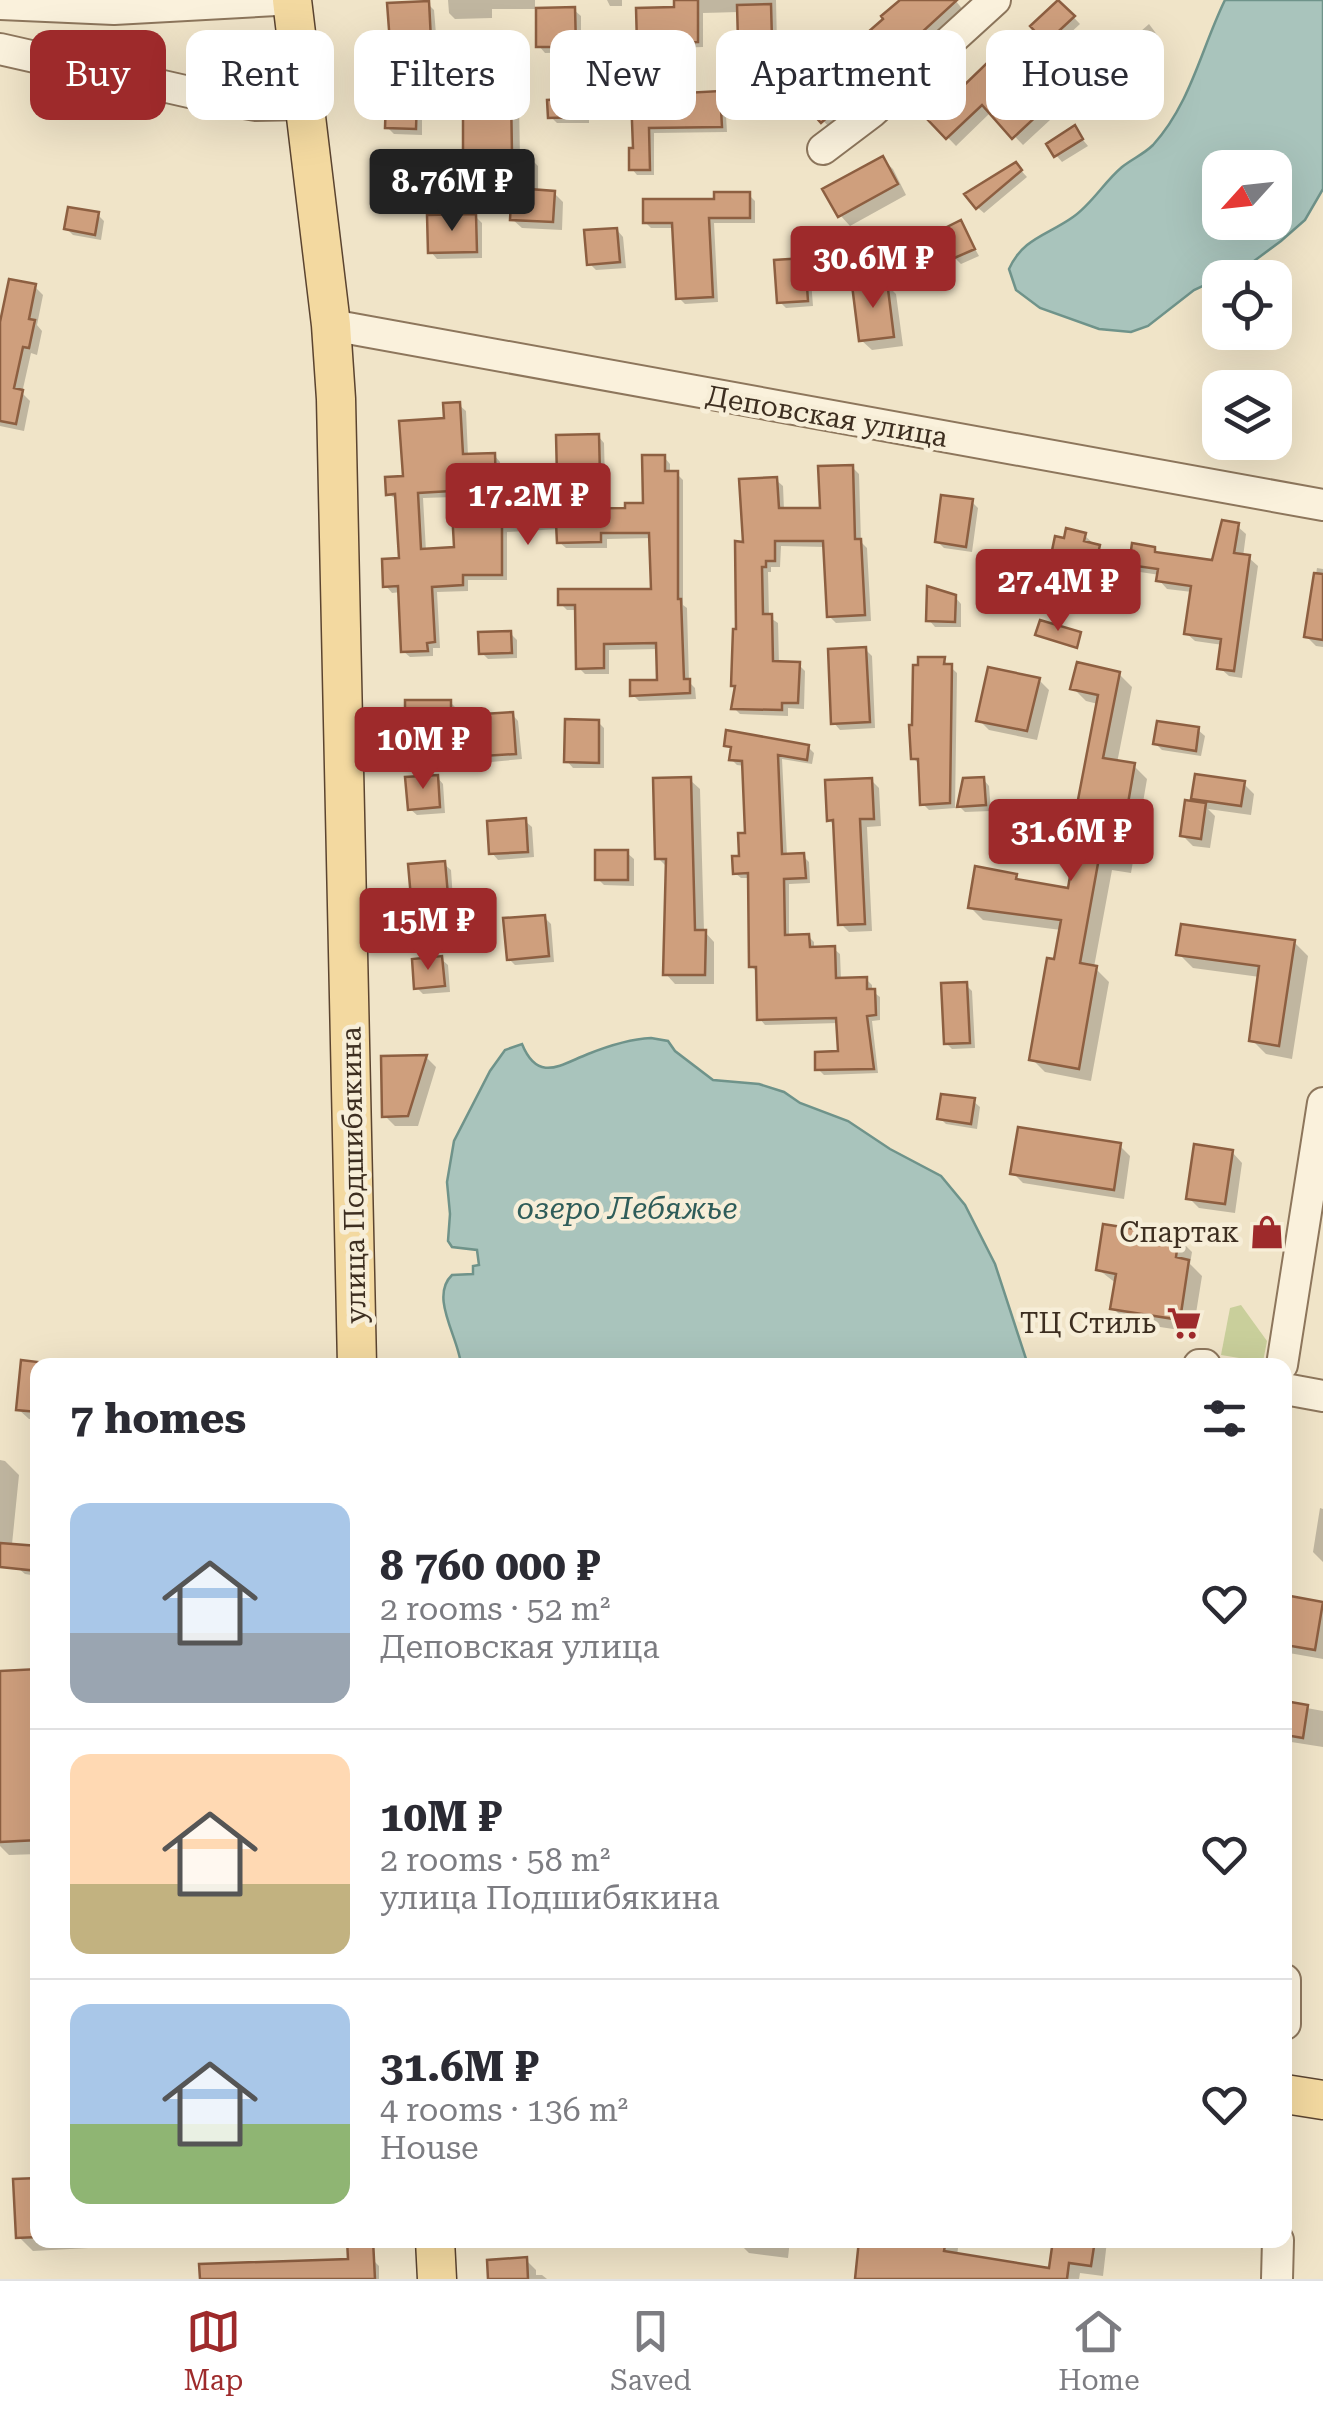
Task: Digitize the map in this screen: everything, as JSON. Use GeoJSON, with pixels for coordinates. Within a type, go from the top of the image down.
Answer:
{"type":"FeatureCollection","features":[{"type":"Feature","properties":{"kind":"main road","name":"улица Подшибякина"},"geometry":{"type":"LineString","coordinates":[[292,0],[296,30]]}},
{"type":"Feature","properties":{"kind":"main road","name":"улица Подшибякина"},"geometry":{"type":"LineString","coordinates":[[308,120],[336,398],[358,1358]]}},
{"type":"Feature","properties":{"kind":"main road"},"geometry":{"type":"LineString","coordinates":[[1292,2095],[1323,2100]]}},
{"type":"Feature","properties":{"kind":"main road"},"geometry":{"type":"LineString","coordinates":[[435,2248],[437,2279]]}},
{"type":"Feature","properties":{"kind":"street"},"geometry":{"type":"LineString","coordinates":[[0,4],[114,9],[276,0]]}},
{"type":"Feature","properties":{"kind":"street"},"geometry":{"type":"LineString","coordinates":[[823,149],[872,112],[995,0]]}},
{"type":"Feature","properties":{"kind":"street"},"geometry":{"type":"LineString","coordinates":[[51,30],[56,4]]}},
{"type":"Feature","properties":{"kind":"street"},"geometry":{"type":"LineString","coordinates":[[0,49],[30,56]]}},
{"type":"Feature","properties":{"kind":"street","name":"Деповская улица"},"geometry":{"type":"LineString","coordinates":[[331,324],[1323,504]]}},
{"type":"Feature","properties":{"kind":"street"},"geometry":{"type":"LineString","coordinates":[[1283,1358],[1323,1103]]}},
{"type":"Feature","properties":{"kind":"street"},"geometry":{"type":"LineString","coordinates":[[1292,1391],[1323,1396]]}},
{"type":"Feature","properties":{"kind":"street"},"geometry":{"type":"LineString","coordinates":[[1277,2279],[1278,2248]]}},
{"type":"Feature","properties":{"kind":"green space"},"geometry":{"type":"Polygon","coordinates":[[[1241,1305],[1267,1341],[1264,1358],[1221,1355],[1230,1308],[1241,1305]]]}},
{"type":"Feature","properties":{"kind":"water"},"geometry":{"type":"Polygon","coordinates":[[[1225,0],[1323,0],[1323,189],[1305,220],[1292,231],[1292,150],[1202,150],[1202,240],[1282,240],[1255,260],[1202,260],[1202,286],[1148,326],[1131,332],[1099,329],[1040,308],[1016,290],[1009,269],[1021,250],[1080,212],[1116,173],[1153,145],[1186,94],[1225,0]]]}},
{"type":"Feature","properties":{"kind":"water","name":"озеро Лебяжье"},"geometry":{"type":"Polygon","coordinates":[[[635,1040],[668,1041],[713,1080],[759,1084],[784,1092],[800,1103],[848,1121],[941,1176],[965,1205],[995,1264],[1026,1358],[460,1358],[443,1295],[452,1275],[473,1274],[473,1266],[479,1265],[477,1250],[452,1247],[448,1241],[447,1182],[454,1141],[490,1071],[505,1050],[522,1044],[535,1064],[550,1068],[635,1040]]]}},
{"type":"Feature","properties":{"kind":"building"},"geometry":{"type":"Polygon","coordinates":[[[674,0],[698,0],[698,42],[696,30],[637,30],[636,8],[674,7],[674,0]]]}},
{"type":"Feature","properties":{"kind":"building"},"geometry":{"type":"Polygon","coordinates":[[[900,0],[957,0],[924,30],[870,30],[883,19],[881,16],[900,0]]]}},
{"type":"Feature","properties":{"kind":"building"},"geometry":{"type":"Polygon","coordinates":[[[1058,0],[1075,16],[1060,30],[1034,30],[1030,26],[1058,0]]]}},
{"type":"Feature","properties":{"kind":"building"},"geometry":{"type":"Polygon","coordinates":[[[429,1],[430,30],[389,30],[387,3],[429,1]]]}},
{"type":"Feature","properties":{"kind":"building"},"geometry":{"type":"Polygon","coordinates":[[[771,4],[772,30],[738,30],[737,5],[771,4]]]}},
{"type":"Feature","properties":{"kind":"building"},"geometry":{"type":"Polygon","coordinates":[[[575,7],[576,30],[550,30],[550,47],[536,47],[536,8],[575,7]]]}},
{"type":"Feature","properties":{"kind":"building"},"geometry":{"type":"Polygon","coordinates":[[[986,64],[986,110],[982,105],[946,139],[928,120],[966,120],[966,83],[986,64]]]}},
{"type":"Feature","properties":{"kind":"building"},"geometry":{"type":"Polygon","coordinates":[[[716,91],[716,120],[722,120],[722,127],[649,128],[650,170],[629,170],[632,120],[696,120],[696,92],[716,91]]]}},
{"type":"Feature","properties":{"kind":"building"},"geometry":{"type":"Polygon","coordinates":[[[385,120],[416,120],[416,129],[385,128],[385,120]]]}},
{"type":"Feature","properties":{"kind":"building"},"geometry":{"type":"Polygon","coordinates":[[[463,120],[511,120],[512,154],[530,154],[530,189],[555,191],[553,222],[510,220],[512,181],[456,181],[456,154],[463,154],[463,120]]]}},
{"type":"Feature","properties":{"kind":"building"},"geometry":{"type":"Polygon","coordinates":[[[995,120],[1032,120],[1012,139],[995,120]]]}},
{"type":"Feature","properties":{"kind":"building"},"geometry":{"type":"Polygon","coordinates":[[[1075,125],[1083,139],[1054,157],[1046,144],[1075,125]]]}},
{"type":"Feature","properties":{"kind":"building"},"geometry":{"type":"Polygon","coordinates":[[[883,156],[898,184],[838,217],[822,189],[883,156]]]}},
{"type":"Feature","properties":{"kind":"building"},"geometry":{"type":"Polygon","coordinates":[[[1016,162],[1022,170],[976,209],[964,194],[1016,162]]]}},
{"type":"Feature","properties":{"kind":"building"},"geometry":{"type":"Polygon","coordinates":[[[714,192],[750,192],[750,218],[709,218],[713,297],[676,299],[672,223],[643,223],[643,199],[714,199],[714,192]]]}},
{"type":"Feature","properties":{"kind":"building"},"geometry":{"type":"Polygon","coordinates":[[[68,207],[99,212],[95,235],[64,229],[68,207]]]}},
{"type":"Feature","properties":{"kind":"building"},"geometry":{"type":"Polygon","coordinates":[[[476,214],[477,252],[428,253],[427,215],[476,214]]]}},
{"type":"Feature","properties":{"kind":"building"},"geometry":{"type":"Polygon","coordinates":[[[961,220],[975,249],[952,259],[939,231],[961,220]]]}},
{"type":"Feature","properties":{"kind":"building"},"geometry":{"type":"Polygon","coordinates":[[[617,228],[620,262],[587,265],[584,230],[617,228]]]}},
{"type":"Feature","properties":{"kind":"building"},"geometry":{"type":"Polygon","coordinates":[[[805,258],[808,301],[777,303],[774,260],[805,258]]]}},
{"type":"Feature","properties":{"kind":"building"},"geometry":{"type":"Polygon","coordinates":[[[9,279],[36,284],[29,319],[35,320],[29,348],[23,347],[14,388],[23,390],[16,424],[0,421],[0,322],[9,279]]]}},
{"type":"Feature","properties":{"kind":"building"},"geometry":{"type":"Polygon","coordinates":[[[887,281],[894,337],[859,341],[852,285],[887,281]]]}},
{"type":"Feature","properties":{"kind":"building"},"geometry":{"type":"Polygon","coordinates":[[[460,402],[463,454],[495,453],[496,493],[525,491],[527,509],[625,508],[625,503],[643,503],[642,455],[665,455],[665,471],[678,471],[678,599],[684,679],[690,679],[690,693],[630,696],[630,680],[657,680],[656,643],[604,644],[604,668],[576,669],[575,605],[558,605],[558,589],[651,589],[649,533],[601,533],[601,542],[557,543],[556,523],[502,526],[502,575],[463,575],[463,585],[432,587],[435,642],[427,643],[428,651],[401,652],[398,586],[383,587],[382,559],[399,558],[395,494],[386,495],[385,477],[403,476],[399,421],[444,418],[443,403],[460,402]],[[451,491],[418,493],[421,549],[454,547],[451,491]]]}},
{"type":"Feature","properties":{"kind":"building"},"geometry":{"type":"Polygon","coordinates":[[[599,434],[600,476],[557,477],[556,435],[599,434]]]}},
{"type":"Feature","properties":{"kind":"building"},"geometry":{"type":"Polygon","coordinates":[[[853,465],[855,539],[861,539],[865,615],[827,617],[823,541],[775,541],[775,561],[766,561],[766,567],[762,567],[763,614],[772,614],[773,661],[800,662],[798,703],[782,703],[782,710],[731,709],[735,686],[731,686],[736,629],[735,541],[743,542],[739,479],[777,477],[779,508],[820,508],[818,466],[853,465]]]}},
{"type":"Feature","properties":{"kind":"building"},"geometry":{"type":"Polygon","coordinates":[[[941,495],[973,499],[966,547],[935,542],[941,495]]]}},
{"type":"Feature","properties":{"kind":"building"},"geometry":{"type":"Polygon","coordinates":[[[1222,520],[1239,523],[1234,553],[1250,555],[1234,671],[1217,669],[1221,639],[1184,634],[1191,586],[1156,581],[1158,569],[1129,565],[1132,543],[1155,547],[1155,552],[1212,560],[1222,520]]]}},
{"type":"Feature","properties":{"kind":"building"},"geometry":{"type":"Polygon","coordinates":[[[1066,528],[1086,533],[1084,541],[1100,545],[1088,598],[1044,589],[1055,536],[1064,538],[1066,528]]]}},
{"type":"Feature","properties":{"kind":"building"},"geometry":{"type":"Polygon","coordinates":[[[1314,573],[1323,574],[1323,640],[1304,637],[1314,573]]]}},
{"type":"Feature","properties":{"kind":"building"},"geometry":{"type":"Polygon","coordinates":[[[927,586],[956,595],[955,622],[926,621],[927,586]]]}},
{"type":"Feature","properties":{"kind":"building"},"geometry":{"type":"Polygon","coordinates":[[[1040,620],[1081,632],[1077,648],[1035,635],[1040,620]]]}},
{"type":"Feature","properties":{"kind":"building"},"geometry":{"type":"Polygon","coordinates":[[[511,631],[512,653],[479,654],[478,632],[511,631]]]}},
{"type":"Feature","properties":{"kind":"building"},"geometry":{"type":"Polygon","coordinates":[[[866,647],[870,722],[831,724],[828,649],[866,647]]]}},
{"type":"Feature","properties":{"kind":"building"},"geometry":{"type":"Polygon","coordinates":[[[918,657],[945,657],[944,664],[952,664],[950,803],[920,805],[918,759],[911,759],[909,725],[913,665],[918,665],[918,657]]]}},
{"type":"Feature","properties":{"kind":"building"},"geometry":{"type":"Polygon","coordinates":[[[1077,662],[1120,672],[1103,758],[1135,763],[1118,861],[1099,858],[1080,963],[1097,966],[1079,1069],[1029,1060],[1047,958],[1054,959],[1061,920],[968,908],[975,866],[1017,874],[1016,879],[1068,888],[1074,853],[1068,852],[1098,695],[1070,689],[1077,662]]]}},
{"type":"Feature","properties":{"kind":"building"},"geometry":{"type":"Polygon","coordinates":[[[988,667],[1040,678],[1027,731],[976,721],[988,667]]]}},
{"type":"Feature","properties":{"kind":"building"},"geometry":{"type":"Polygon","coordinates":[[[405,700],[451,700],[451,716],[513,712],[516,754],[483,756],[481,734],[405,734],[405,700]]]}},
{"type":"Feature","properties":{"kind":"building"},"geometry":{"type":"Polygon","coordinates":[[[565,719],[599,720],[599,763],[564,762],[565,719]]]}},
{"type":"Feature","properties":{"kind":"building"},"geometry":{"type":"Polygon","coordinates":[[[1157,721],[1199,727],[1196,751],[1153,744],[1157,721]]]}},
{"type":"Feature","properties":{"kind":"building"},"geometry":{"type":"Polygon","coordinates":[[[726,730],[809,745],[807,760],[778,755],[782,854],[804,853],[806,878],[784,879],[785,935],[809,934],[810,947],[835,946],[836,978],[867,977],[867,989],[875,989],[876,1015],[867,1016],[874,1069],[815,1070],[815,1052],[838,1051],[836,1018],[757,1020],[756,967],[749,967],[748,873],[733,874],[732,856],[739,856],[738,833],[745,833],[742,761],[729,760],[731,747],[724,746],[726,730]]]}},
{"type":"Feature","properties":{"kind":"building"},"geometry":{"type":"Polygon","coordinates":[[[1195,774],[1245,781],[1241,806],[1191,799],[1195,774]]]}},
{"type":"Feature","properties":{"kind":"building"},"geometry":{"type":"Polygon","coordinates":[[[438,775],[440,807],[408,810],[405,777],[438,775]]]}},
{"type":"Feature","properties":{"kind":"building"},"geometry":{"type":"Polygon","coordinates":[[[691,777],[695,930],[706,930],[705,975],[663,975],[666,859],[655,859],[653,778],[691,777]]]}},
{"type":"Feature","properties":{"kind":"building"},"geometry":{"type":"Polygon","coordinates":[[[984,777],[986,805],[957,807],[963,778],[984,777]]]}},
{"type":"Feature","properties":{"kind":"building"},"geometry":{"type":"Polygon","coordinates":[[[872,778],[874,819],[860,819],[865,924],[838,925],[833,820],[827,821],[825,780],[872,778]]]}},
{"type":"Feature","properties":{"kind":"building"},"geometry":{"type":"Polygon","coordinates":[[[1185,800],[1206,803],[1201,839],[1180,836],[1185,800]]]}},
{"type":"Feature","properties":{"kind":"building"},"geometry":{"type":"Polygon","coordinates":[[[1009,803],[1040,809],[1036,828],[1005,823],[1009,803]]]}},
{"type":"Feature","properties":{"kind":"building"},"geometry":{"type":"Polygon","coordinates":[[[526,818],[528,852],[489,854],[487,821],[526,818]]]}},
{"type":"Feature","properties":{"kind":"building"},"geometry":{"type":"Polygon","coordinates":[[[595,850],[628,850],[628,880],[595,880],[595,850]]]}},
{"type":"Feature","properties":{"kind":"building"},"geometry":{"type":"Polygon","coordinates":[[[445,861],[448,895],[411,898],[408,864],[445,861]]]}},
{"type":"Feature","properties":{"kind":"building"},"geometry":{"type":"Polygon","coordinates":[[[545,915],[549,956],[507,960],[503,918],[545,915]]]}},
{"type":"Feature","properties":{"kind":"building"},"geometry":{"type":"Polygon","coordinates":[[[1181,924],[1295,940],[1279,1046],[1249,1041],[1259,966],[1176,955],[1181,924]]]}},
{"type":"Feature","properties":{"kind":"building"},"geometry":{"type":"Polygon","coordinates":[[[442,956],[445,986],[414,989],[412,959],[442,956]]]}},
{"type":"Feature","properties":{"kind":"building"},"geometry":{"type":"Polygon","coordinates":[[[967,982],[970,1043],[944,1044],[941,983],[967,982]]]}},
{"type":"Feature","properties":{"kind":"building"},"geometry":{"type":"Polygon","coordinates":[[[427,1055],[408,1116],[382,1117],[381,1056],[427,1055]]]}},
{"type":"Feature","properties":{"kind":"building"},"geometry":{"type":"Polygon","coordinates":[[[941,1094],[975,1098],[971,1124],[937,1119],[941,1094]]]}},
{"type":"Feature","properties":{"kind":"building"},"geometry":{"type":"Polygon","coordinates":[[[1018,1127],[1121,1143],[1114,1190],[1010,1174],[1018,1127]]]}},
{"type":"Feature","properties":{"kind":"building"},"geometry":{"type":"Polygon","coordinates":[[[1194,1144],[1233,1150],[1225,1204],[1186,1199],[1194,1144]]]}},
{"type":"Feature","properties":{"kind":"building"},"geometry":{"type":"Polygon","coordinates":[[[1103,1224],[1179,1236],[1176,1257],[1189,1260],[1180,1320],[1110,1309],[1116,1274],[1096,1270],[1103,1224]]]}},
{"type":"Feature","properties":{"kind":"building"},"geometry":{"type":"Polygon","coordinates":[[[21,1360],[30,1361],[30,1411],[16,1410],[21,1360]]]}},
{"type":"Feature","properties":{"kind":"building"},"geometry":{"type":"Polygon","coordinates":[[[0,1543],[30,1545],[30,1570],[0,1567],[0,1543]]]}},
{"type":"Feature","properties":{"kind":"building"},"geometry":{"type":"Polygon","coordinates":[[[1292,1596],[1323,1602],[1315,1650],[1292,1646],[1292,1596]]]}},
{"type":"Feature","properties":{"kind":"building"},"geometry":{"type":"Polygon","coordinates":[[[30,1669],[30,1840],[0,1842],[0,1671],[30,1669]]]}},
{"type":"Feature","properties":{"kind":"building"},"geometry":{"type":"Polygon","coordinates":[[[1292,1702],[1308,1705],[1303,1738],[1292,1736],[1292,1702]]]}},
{"type":"Feature","properties":{"kind":"building"},"geometry":{"type":"Polygon","coordinates":[[[30,2178],[30,2237],[16,2238],[13,2179],[30,2178]]]}},
{"type":"Feature","properties":{"kind":"building"},"geometry":{"type":"Polygon","coordinates":[[[347,2248],[373,2248],[375,2279],[200,2279],[199,2264],[348,2259],[347,2248]]]}},
{"type":"Feature","properties":{"kind":"building"},"geometry":{"type":"Polygon","coordinates":[[[858,2248],[945,2248],[944,2251],[1049,2268],[1052,2248],[1094,2248],[1091,2266],[1069,2263],[1067,2279],[855,2279],[858,2248]]]}},
{"type":"Feature","properties":{"kind":"building"},"geometry":{"type":"Polygon","coordinates":[[[527,2257],[528,2279],[488,2279],[487,2260],[527,2257]]]}},
{"type":"Feature","properties":{"kind":"place","name":"Спартак"},"geometry":{"type":"Point","coordinates":[1267,1232]}},
{"type":"Feature","properties":{"kind":"place","name":"ТЦ Стиль"},"geometry":{"type":"Point","coordinates":[1184,1323]}}]}
